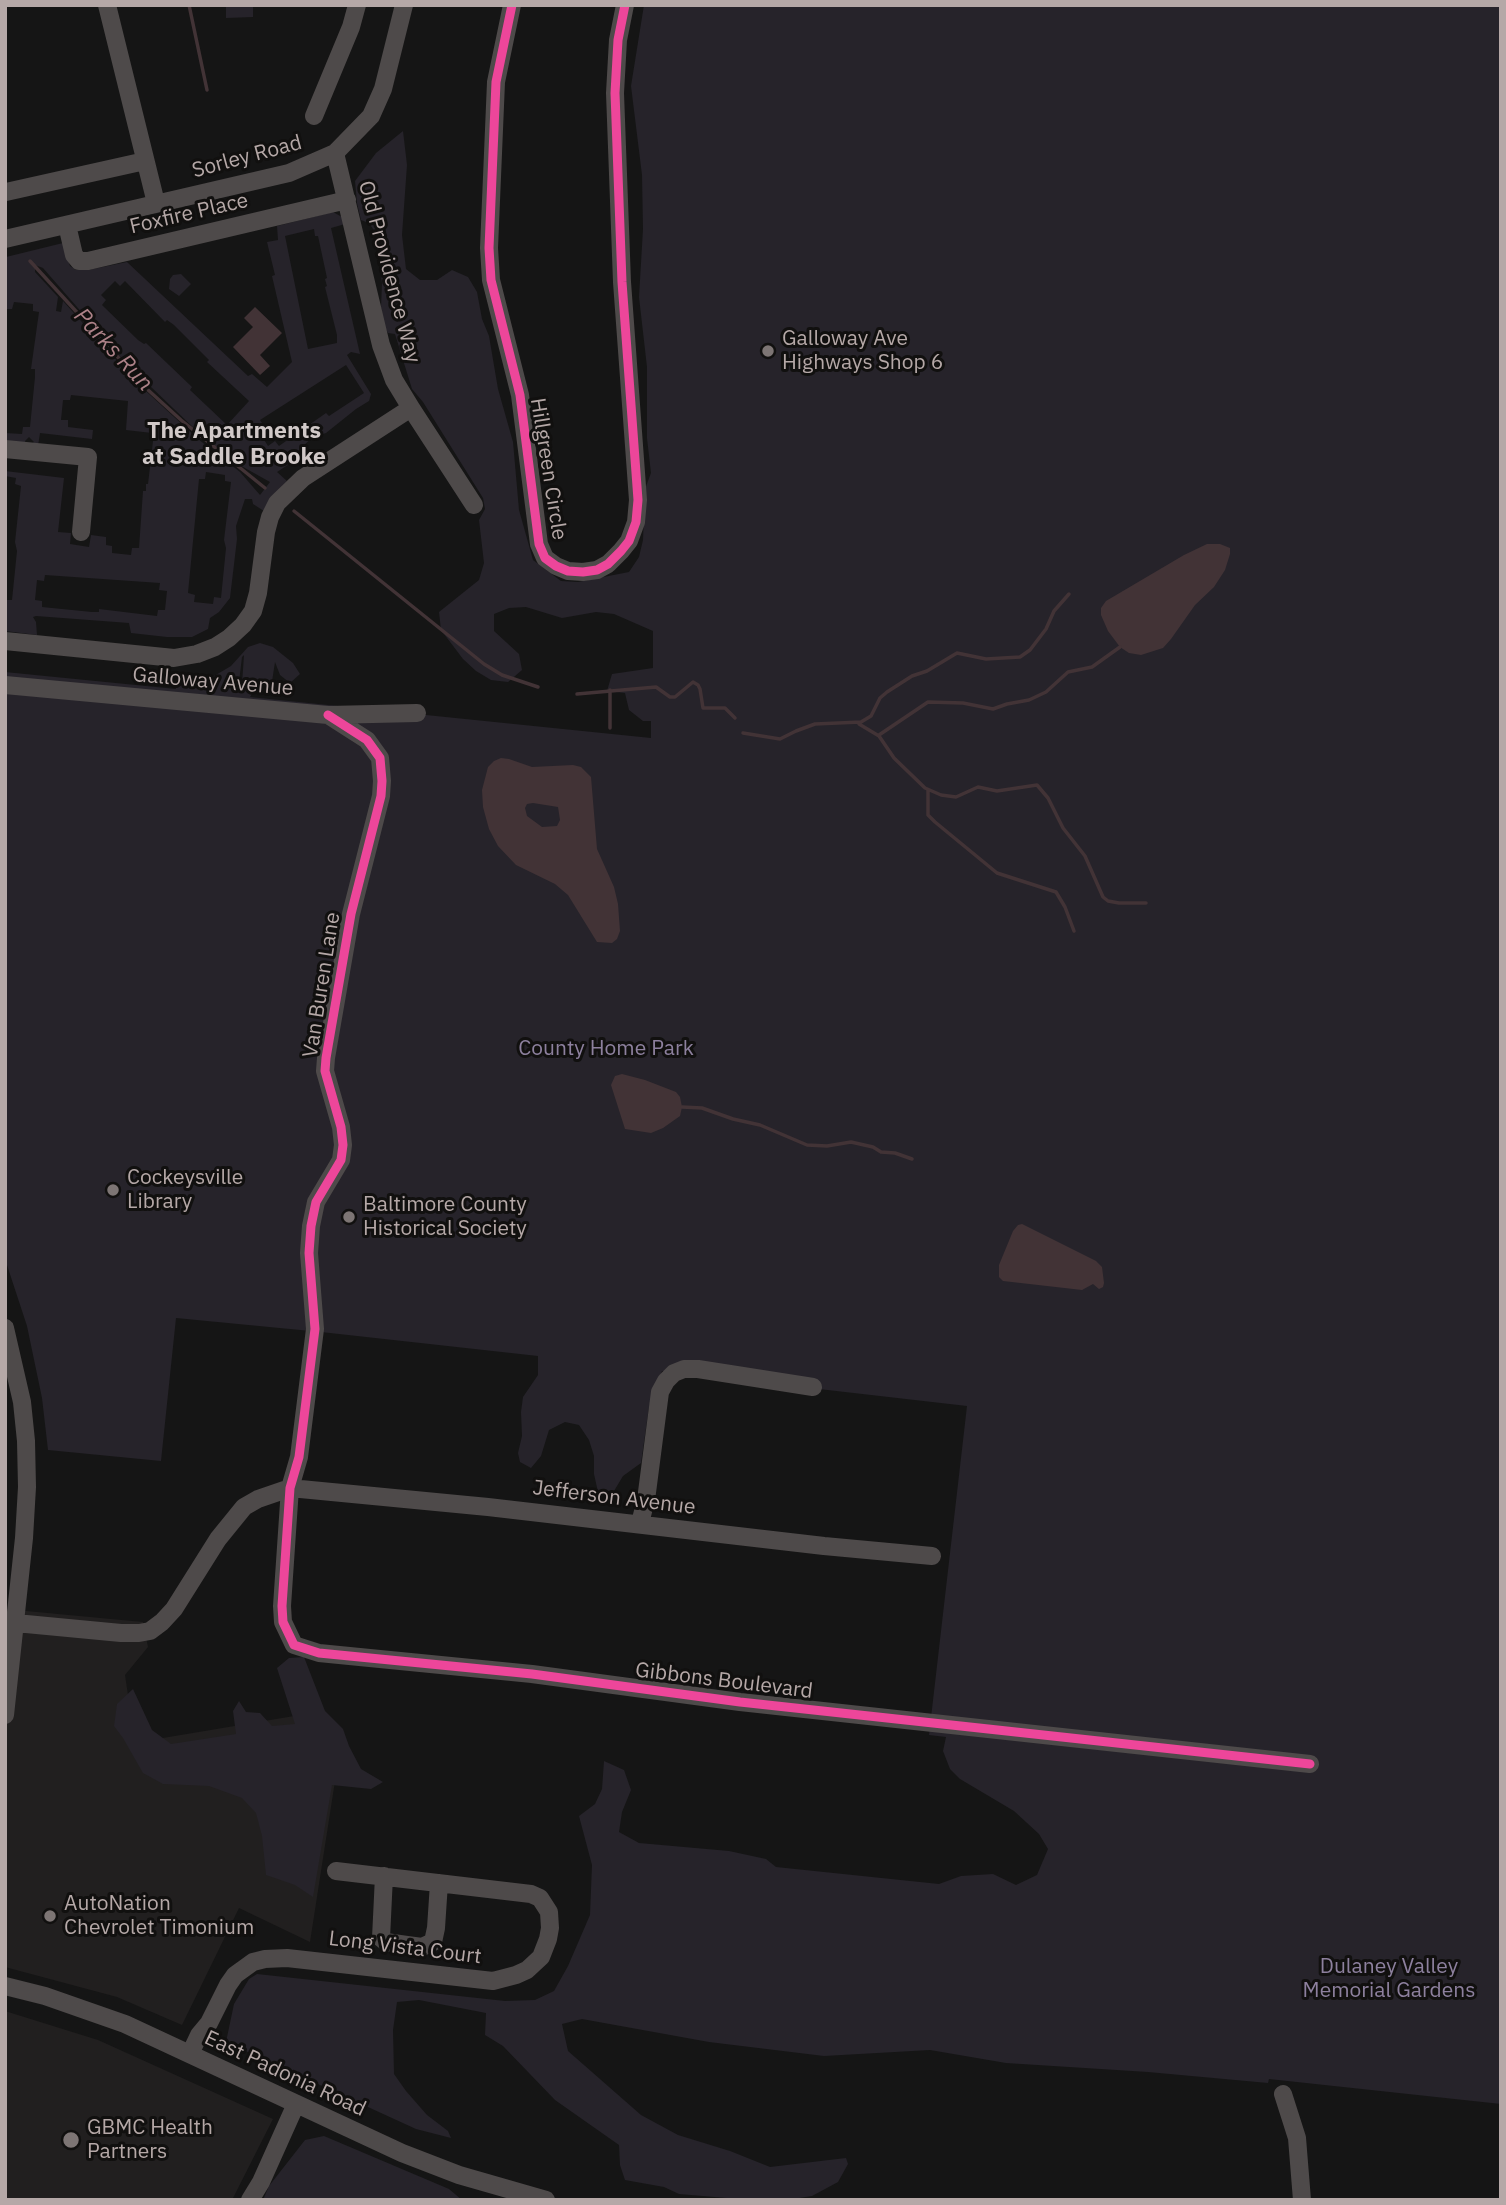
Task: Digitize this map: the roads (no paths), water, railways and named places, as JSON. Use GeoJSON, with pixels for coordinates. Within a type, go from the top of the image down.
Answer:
{"type":"FeatureCollection","features":[{"type":"Feature","properties":{"kind":"street"},"geometry":{"type":"LineString","coordinates":[[107,5],[156,203]]}},
{"type":"Feature","properties":{"kind":"street"},"geometry":{"type":"LineString","coordinates":[[314,116],[357,5]]}},
{"type":"Feature","properties":{"kind":"street","name":"Sorley Road"},"geometry":{"type":"LineString","coordinates":[[5,239],[289,173],[335,153],[371,117],[383,89],[404,5]]}},
{"type":"Feature","properties":{"kind":"street","name":"Hillgreen Circle"},"geometry":{"type":"LineString","coordinates":[[512,5],[496,82],[488,248],[491,280],[520,395],[539,544],[545,558],[556,566],[568,571],[583,572],[597,570],[608,564],[629,541],[636,523],[638,500],[622,282],[615,93],[618,40],[625,5]]}},
{"type":"Feature","properties":{"kind":"street","name":"Old Providence Way"},"geometry":{"type":"LineString","coordinates":[[335,153],[381,345],[394,380],[474,505]]}},
{"type":"Feature","properties":{"kind":"street"},"geometry":{"type":"LineString","coordinates":[[6,192],[145,161]]}},
{"type":"Feature","properties":{"kind":"street","name":"Foxfire Place"},"geometry":{"type":"LineString","coordinates":[[67,225],[74,255],[79,261],[88,261],[347,200]]}},
{"type":"Feature","properties":{"kind":"street"},"geometry":{"type":"LineString","coordinates":[[5,641],[174,658],[215,647],[243,625],[253,611],[266,532],[277,503],[303,478],[411,408]]}},
{"type":"Feature","properties":{"kind":"street"},"geometry":{"type":"LineString","coordinates":[[5,449],[88,457],[81,532]]}},
{"type":"Feature","properties":{"kind":"street","name":"Galloway Avenue"},"geometry":{"type":"LineString","coordinates":[[5,685],[328,715],[417,713]]}},
{"type":"Feature","properties":{"kind":"street","name":"Van Buren Lane"},"geometry":{"type":"LineString","coordinates":[[290,1488],[299,1457],[315,1329],[309,1253],[311,1226],[316,1202],[341,1160],[343,1145],[341,1127],[325,1071],[326,1058],[351,914],[381,796],[382,781],[380,758],[367,740],[328,715]]}},
{"type":"Feature","properties":{"kind":"street"},"geometry":{"type":"LineString","coordinates":[[5,1328],[22,1402],[27,1462],[26,1509],[10,1622],[5,1715]]}},
{"type":"Feature","properties":{"kind":"street"},"geometry":{"type":"LineString","coordinates":[[640,1523],[646,1500],[660,1392],[674,1373],[684,1369],[698,1369],[813,1387]]}},
{"type":"Feature","properties":{"kind":"street"},"geometry":{"type":"LineString","coordinates":[[10,1622],[121,1633],[150,1631],[174,1609],[218,1539],[244,1507],[290,1488]]}},
{"type":"Feature","properties":{"kind":"street","name":"Jefferson Avenue"},"geometry":{"type":"LineString","coordinates":[[290,1488],[932,1556]]}},
{"type":"Feature","properties":{"kind":"street","name":"Gibbons Boulevard"},"geometry":{"type":"LineString","coordinates":[[290,1488],[283,1622],[295,1645],[318,1653],[532,1674],[831,1712],[1310,1764]]}},
{"type":"Feature","properties":{"kind":"street","name":"Long Vista Court"},"geometry":{"type":"LineString","coordinates":[[196,2057],[210,2040],[209,2023],[228,1985],[235,1975],[253,1962],[288,1958],[493,1981],[527,1970],[541,1956],[548,1938],[548,1912],[540,1898],[531,1894],[336,1871]]}},
{"type":"Feature","properties":{"kind":"street","name":"Long Vista Court"},"geometry":{"type":"LineString","coordinates":[[384,1876],[380,1938],[396,1944],[422,1947],[433,1942],[439,1883]]}},
{"type":"Feature","properties":{"kind":"street","name":"East Padonia Road"},"geometry":{"type":"LineString","coordinates":[[5,1986],[100,2014],[432,2165],[547,2200]]}},
{"type":"Feature","properties":{"kind":"street"},"geometry":{"type":"LineString","coordinates":[[1283,2094],[1297,2138],[1302,2200]]}},
{"type":"Feature","properties":{"kind":"street"},"geometry":{"type":"LineString","coordinates":[[250,2200],[261,2182],[296,2104]]}},
{"type":"Feature","properties":{"kind":"waterway"},"geometry":{"type":"LineString","coordinates":[[189,5],[207,90]]}},
{"type":"Feature","properties":{"kind":"waterway","name":"Parks Run"},"geometry":{"type":"LineString","coordinates":[[30,261],[147,389],[265,488]]}},
{"type":"Feature","properties":{"kind":"waterway","name":"Parks Run"},"geometry":{"type":"LineString","coordinates":[[294,511],[484,664],[502,675],[538,687]]}},
{"type":"Feature","properties":{"kind":"waterway"},"geometry":{"type":"LineString","coordinates":[[743,733],[780,739],[815,724],[861,722],[871,716],[880,698],[887,692],[957,653],[986,659],[1020,657],[1030,650],[1046,629],[1054,611],[1069,594]]}},
{"type":"Feature","properties":{"kind":"waterway"},"geometry":{"type":"LineString","coordinates":[[879,735],[928,702],[963,703],[993,709],[1029,700],[1046,692],[1068,672],[1092,667],[1120,647]]}},
{"type":"Feature","properties":{"kind":"waterway"},"geometry":{"type":"LineString","coordinates":[[577,694],[656,687],[670,697],[675,697],[693,682],[700,689],[703,708],[725,708],[735,718]]}},
{"type":"Feature","properties":{"kind":"waterway"},"geometry":{"type":"LineString","coordinates":[[610,690],[610,728]]}},
{"type":"Feature","properties":{"kind":"waterway"},"geometry":{"type":"LineString","coordinates":[[859,724],[879,736],[894,758],[925,788],[941,795],[956,797],[978,787],[997,791],[1037,785],[1048,798],[1063,828],[1085,856],[1103,897],[1119,903],[1146,903]]}},
{"type":"Feature","properties":{"kind":"waterway"},"geometry":{"type":"LineString","coordinates":[[928,790],[928,815],[935,822],[997,873],[1056,892],[1074,931]]}},
{"type":"Feature","properties":{"kind":"waterway"},"geometry":{"type":"LineString","coordinates":[[682,1107],[702,1108],[760,1125],[807,1145],[827,1146],[851,1142],[912,1159]]}},
{"type":"Feature","properties":{"kind":"place","name":"Galloway Ave Highways Shop 6"},"geometry":{"type":"Point","coordinates":[768,351]}},
{"type":"Feature","properties":{"kind":"place","name":"Cockeysville Library"},"geometry":{"type":"Point","coordinates":[113,1190]}},
{"type":"Feature","properties":{"kind":"place","name":"Baltimore County Historical Society"},"geometry":{"type":"Point","coordinates":[349,1217]}},
{"type":"Feature","properties":{"kind":"place","name":"AutoNation Chevrolet Timonium"},"geometry":{"type":"Point","coordinates":[50,1916]}},
{"type":"Feature","properties":{"kind":"place","name":"GBMC Health Partners"},"geometry":{"type":"Point","coordinates":[71,2140]}},
{"type":"Feature","properties":{"kind":"district","name":"The Apartments at Saddle Brooke"},"geometry":{"type":"Point","coordinates":[234,444]}},
{"type":"Feature","properties":{"kind":"park label","name":"County Home Park"},"geometry":{"type":"Point","coordinates":[606,1049]}},
{"type":"Feature","properties":{"kind":"park label","name":"Dulaney Valley Memorial Gardens"},"geometry":{"type":"Point","coordinates":[1389,1979]}}]}
